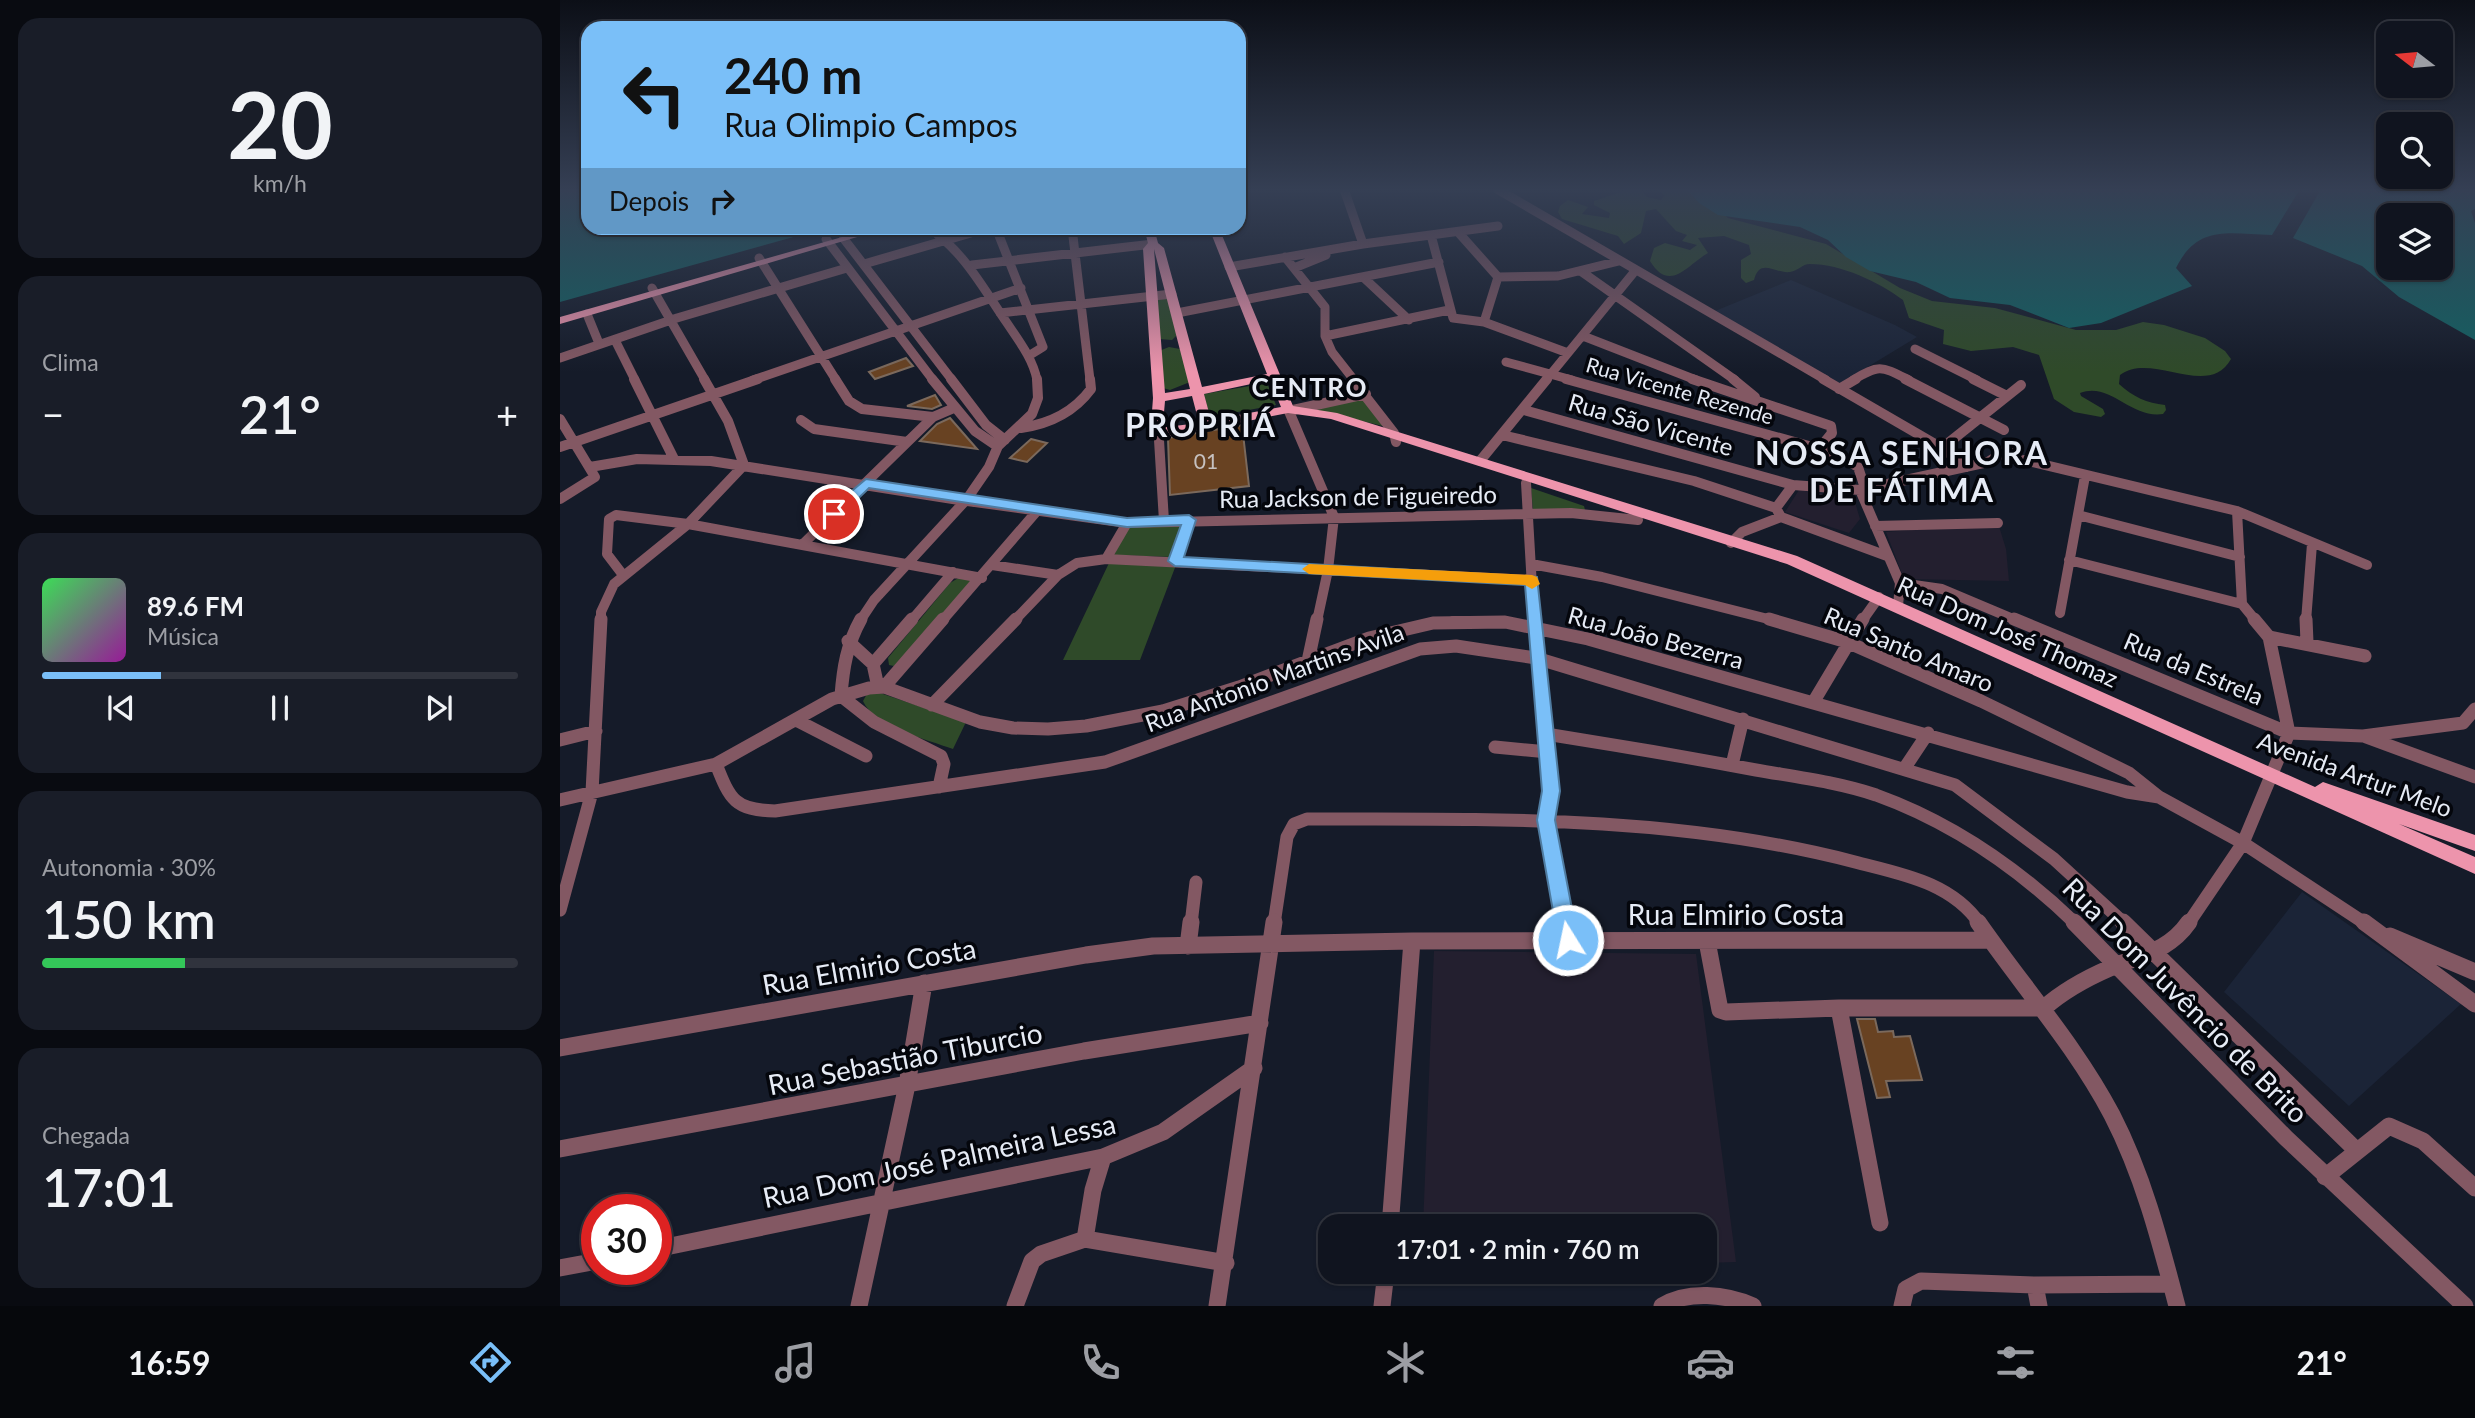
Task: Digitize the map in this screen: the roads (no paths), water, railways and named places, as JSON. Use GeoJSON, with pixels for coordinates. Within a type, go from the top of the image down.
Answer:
{"type":"FeatureCollection","features":[{"type":"Feature","properties":{"kind":"main road"},"geometry":{"type":"LineString","coordinates":[[560,316],[796,250]]}},
{"type":"Feature","properties":{"kind":"main road"},"geometry":{"type":"LineString","coordinates":[[1148,250],[1152,297],[1170,344],[1197,391],[1206,425]]}},
{"type":"Feature","properties":{"kind":"main road"},"geometry":{"type":"LineString","coordinates":[[1160,250],[1177,313],[1159,398],[1157,425],[1162,430],[1171,432],[1290,409],[1319,415],[1732,542]]}},
{"type":"Feature","properties":{"kind":"main road"},"geometry":{"type":"LineString","coordinates":[[1222,250],[1273,376],[1290,409]]}},
{"type":"Feature","properties":{"kind":"main road"},"geometry":{"type":"LineString","coordinates":[[560,321],[587,314],[605,305]]}},
{"type":"Feature","properties":{"kind":"main road"},"geometry":{"type":"LineString","coordinates":[[1159,398],[1273,376]]}},
{"type":"Feature","properties":{"kind":"main road"},"geometry":{"type":"LineString","coordinates":[[1395,438],[1480,461],[1526,479]]}},
{"type":"Feature","properties":{"kind":"main road"},"geometry":{"type":"LineString","coordinates":[[1596,502],[1638,520],[1732,542]]}},
{"type":"Feature","properties":{"kind":"main road","name":"Rua Dom José Thomaz"},"geometry":{"type":"LineString","coordinates":[[1732,542],[1764,550],[1879,597],[2232,757]]}},
{"type":"Feature","properties":{"kind":"main road","name":"Avenida Artur Melo"},"geometry":{"type":"LineString","coordinates":[[2232,757],[2475,866]]}},
{"type":"Feature","properties":{"kind":"main road","name":"Avenida Artur Melo"},"geometry":{"type":"LineString","coordinates":[[2271,773],[2475,843]]}},
{"type":"Feature","properties":{"kind":"street"},"geometry":{"type":"LineString","coordinates":[[834,250],[954,408],[975,431],[1001,443]]}},
{"type":"Feature","properties":{"kind":"street"},"geometry":{"type":"LineString","coordinates":[[853,250],[1001,443]]}},
{"type":"Feature","properties":{"kind":"street"},"geometry":{"type":"LineString","coordinates":[[560,356],[598,341],[779,288],[861,260],[902,250]]}},
{"type":"Feature","properties":{"kind":"street"},"geometry":{"type":"LineString","coordinates":[[958,250],[972,265],[1000,313],[1030,355],[1038,397],[1021,428]]}},
{"type":"Feature","properties":{"kind":"street"},"geometry":{"type":"LineString","coordinates":[[1005,250],[1043,346],[1030,355]]}},
{"type":"Feature","properties":{"kind":"street"},"geometry":{"type":"LineString","coordinates":[[972,265],[1096,250]]}},
{"type":"Feature","properties":{"kind":"street"},"geometry":{"type":"LineString","coordinates":[[1229,267],[1326,250]]}},
{"type":"Feature","properties":{"kind":"street"},"geometry":{"type":"LineString","coordinates":[[1294,268],[1339,250]]}},
{"type":"Feature","properties":{"kind":"street"},"geometry":{"type":"LineString","coordinates":[[1435,250],[1449,310],[1455,319],[1484,322],[1568,354]]}},
{"type":"Feature","properties":{"kind":"street"},"geometry":{"type":"LineString","coordinates":[[1474,250],[1498,277],[1538,278],[1582,272],[1619,261]]}},
{"type":"Feature","properties":{"kind":"street"},"geometry":{"type":"LineString","coordinates":[[1600,250],[1942,448],[1967,467]]}},
{"type":"Feature","properties":{"kind":"street"},"geometry":{"type":"LineString","coordinates":[[939,787],[944,764],[941,756],[874,722],[841,696],[840,676],[848,641],[869,603],[965,502],[989,468],[1001,443],[1021,428],[1052,421],[1091,391],[1075,252]]}},
{"type":"Feature","properties":{"kind":"street"},"geometry":{"type":"LineString","coordinates":[[1285,257],[1311,287],[1326,312],[1325,337],[1332,352],[1366,394],[1395,438]]}},
{"type":"Feature","properties":{"kind":"street"},"geometry":{"type":"LineString","coordinates":[[760,260],[849,401],[856,406],[875,411],[933,417]]}},
{"type":"Feature","properties":{"kind":"street"},"geometry":{"type":"LineString","coordinates":[[1177,313],[1439,262]]}},
{"type":"Feature","properties":{"kind":"street"},"geometry":{"type":"LineString","coordinates":[[1480,461],[1635,271]]}},
{"type":"Feature","properties":{"kind":"street"},"geometry":{"type":"LineString","coordinates":[[1582,272],[1719,368],[1761,402]]}},
{"type":"Feature","properties":{"kind":"street"},"geometry":{"type":"LineString","coordinates":[[1363,277],[1409,320]]}},
{"type":"Feature","properties":{"kind":"street"},"geometry":{"type":"LineString","coordinates":[[1484,322],[1498,277]]}},
{"type":"Feature","properties":{"kind":"street"},"geometry":{"type":"LineString","coordinates":[[560,447],[1021,288]]}},
{"type":"Feature","properties":{"kind":"street"},"geometry":{"type":"LineString","coordinates":[[560,910],[592,792],[599,624],[608,596],[623,575],[688,524],[744,466],[739,448],[711,393],[654,291]]}},
{"type":"Feature","properties":{"kind":"street"},"geometry":{"type":"LineString","coordinates":[[1000,313],[1172,295]]}},
{"type":"Feature","properties":{"kind":"street"},"geometry":{"type":"LineString","coordinates":[[1325,337],[1449,310]]}},
{"type":"Feature","properties":{"kind":"street"},"geometry":{"type":"LineString","coordinates":[[587,314],[598,341]]}},
{"type":"Feature","properties":{"kind":"street"},"geometry":{"type":"LineString","coordinates":[[560,356],[671,320]]}},
{"type":"Feature","properties":{"kind":"street"},"geometry":{"type":"LineString","coordinates":[[1583,336],[1702,383],[1826,424],[1833,430],[1819,449]]}},
{"type":"Feature","properties":{"kind":"street"},"geometry":{"type":"LineString","coordinates":[[615,340],[674,459]]}},
{"type":"Feature","properties":{"kind":"street"},"geometry":{"type":"LineString","coordinates":[[1915,349],[2007,396]]}},
{"type":"Feature","properties":{"kind":"street","name":"Rua Vicente Rezende"},"geometry":{"type":"LineString","coordinates":[[1506,362],[1819,449],[1854,462],[1875,526],[1899,583]]}},
{"type":"Feature","properties":{"kind":"street"},"geometry":{"type":"LineString","coordinates":[[1839,389],[1881,366],[2004,430]]}},
{"type":"Feature","properties":{"kind":"street"},"geometry":{"type":"LineString","coordinates":[[1702,383],[1719,368]]}},
{"type":"Feature","properties":{"kind":"street"},"geometry":{"type":"LineString","coordinates":[[1942,448],[1982,419],[2021,385]]}},
{"type":"Feature","properties":{"kind":"street"},"geometry":{"type":"LineString","coordinates":[[1308,661],[1328,570],[1334,517],[1290,409],[1366,394]]}},
{"type":"Feature","properties":{"kind":"street"},"geometry":{"type":"LineString","coordinates":[[803,544],[933,417],[954,408]]}},
{"type":"Feature","properties":{"kind":"street","name":"Rua São Vicente"},"geometry":{"type":"LineString","coordinates":[[1524,410],[1793,485],[1863,489],[1988,462],[2010,448]]}},
{"type":"Feature","properties":{"kind":"street"},"geometry":{"type":"LineString","coordinates":[[560,419],[593,472],[589,484],[560,499]]}},
{"type":"Feature","properties":{"kind":"street"},"geometry":{"type":"LineString","coordinates":[[801,420],[814,429],[907,442]]}},
{"type":"Feature","properties":{"kind":"street"},"geometry":{"type":"LineString","coordinates":[[975,431],[986,425]]}},
{"type":"Feature","properties":{"kind":"street"},"geometry":{"type":"LineString","coordinates":[[1162,430],[1160,440],[1164,521]]}},
{"type":"Feature","properties":{"kind":"street"},"geometry":{"type":"LineString","coordinates":[[1502,435],[1693,481],[1887,555]]}},
{"type":"Feature","properties":{"kind":"street","name":"Rua Jackson de Figueiredo"},"geometry":{"type":"LineString","coordinates":[[593,472],[614,460],[674,459],[744,466],[965,502],[1127,523],[1595,513],[1638,520]]}},
{"type":"Feature","properties":{"kind":"street"},"geometry":{"type":"LineString","coordinates":[[2024,460],[2238,512],[2367,565]]}},
{"type":"Feature","properties":{"kind":"street"},"geometry":{"type":"LineString","coordinates":[[2060,613],[2085,476]]}},
{"type":"Feature","properties":{"kind":"street"},"geometry":{"type":"LineString","coordinates":[[1526,479],[1536,658],[1551,791],[1546,820],[1568,940]]}},
{"type":"Feature","properties":{"kind":"street"},"geometry":{"type":"LineString","coordinates":[[1732,542],[1742,532],[1778,513],[1793,485]]}},
{"type":"Feature","properties":{"kind":"street"},"geometry":{"type":"LineString","coordinates":[[560,800],[716,764],[841,696],[881,687],[982,578],[1037,510]]}},
{"type":"Feature","properties":{"kind":"street"},"geometry":{"type":"LineString","coordinates":[[2238,512],[2242,604]]}},
{"type":"Feature","properties":{"kind":"street"},"geometry":{"type":"LineString","coordinates":[[623,575],[607,554],[610,517],[629,515],[982,578]]}},
{"type":"Feature","properties":{"kind":"street"},"geometry":{"type":"LineString","coordinates":[[2078,515],[2240,557]]}},
{"type":"Feature","properties":{"kind":"street"},"geometry":{"type":"LineString","coordinates":[[1175,561],[1189,520]]}},
{"type":"Feature","properties":{"kind":"street"},"geometry":{"type":"LineString","coordinates":[[1106,559],[1127,523]]}},
{"type":"Feature","properties":{"kind":"street"},"geometry":{"type":"LineString","coordinates":[[1875,526],[1998,523]]}},
{"type":"Feature","properties":{"kind":"street"},"geometry":{"type":"LineString","coordinates":[[2306,642],[2312,544]]}},
{"type":"Feature","properties":{"kind":"street"},"geometry":{"type":"LineString","coordinates":[[932,705],[1058,575],[1077,563],[1106,559],[1175,561],[1532,580]]}},
{"type":"Feature","properties":{"kind":"street"},"geometry":{"type":"LineString","coordinates":[[1707,940],[1720,1010],[2044,1008],[2056,996],[2120,964],[2157,953],[2179,937],[2243,843],[2288,733],[2269,637],[2242,604],[2069,560]]}},
{"type":"Feature","properties":{"kind":"street"},"geometry":{"type":"LineString","coordinates":[[992,565],[1058,575]]}},
{"type":"Feature","properties":{"kind":"street","name":"Rua Santo Amaro"},"geometry":{"type":"LineString","coordinates":[[1531,565],[1602,578],[1794,625],[1847,642],[1981,701],[2129,773],[2159,797],[2243,843]]}},
{"type":"Feature","properties":{"kind":"street"},"geometry":{"type":"LineString","coordinates":[[873,664],[953,572]]}},
{"type":"Feature","properties":{"kind":"street"},"geometry":{"type":"LineString","coordinates":[[1898,606],[1899,583]]}},
{"type":"Feature","properties":{"kind":"street","name":"Rua da Estrela"},"geometry":{"type":"LineString","coordinates":[[1899,583],[1917,583],[1942,589],[2288,733],[2363,736],[2469,725],[2475,709]]}},
{"type":"Feature","properties":{"kind":"street"},"geometry":{"type":"LineString","coordinates":[[1814,701],[1847,642],[1879,597]]}},
{"type":"Feature","properties":{"kind":"street","name":"Rua João Bezerra"},"geometry":{"type":"LineString","coordinates":[[881,687],[1012,728],[1065,729],[1187,704],[1308,661],[1354,641],[1425,625],[1474,620],[1535,627],[1814,701],[2127,792],[2159,797]]}},
{"type":"Feature","properties":{"kind":"street"},"geometry":{"type":"LineString","coordinates":[[2269,637],[2306,642],[2365,656]]}},
{"type":"Feature","properties":{"kind":"street"},"geometry":{"type":"LineString","coordinates":[[848,641],[873,664],[881,687]]}},
{"type":"Feature","properties":{"kind":"street","name":"Rua Antonio Martins Avila"},"geometry":{"type":"LineString","coordinates":[[716,764],[731,801],[741,808],[754,811],[1105,762],[1420,649],[1456,646],[1536,658],[1955,785],[2054,859],[2157,953],[2356,1150]]}},
{"type":"Feature","properties":{"kind":"street"},"geometry":{"type":"LineString","coordinates":[[1732,765],[1743,719]]}},
{"type":"Feature","properties":{"kind":"street"},"geometry":{"type":"LineString","coordinates":[[796,720],[866,756]]}},
{"type":"Feature","properties":{"kind":"street"},"geometry":{"type":"LineString","coordinates":[[560,740],[596,731]]}},
{"type":"Feature","properties":{"kind":"street"},"geometry":{"type":"LineString","coordinates":[[1904,769],[1928,733]]}},
{"type":"Feature","properties":{"kind":"street","name":"Rua Dom Juvêncio de Brito"},"geometry":{"type":"LineString","coordinates":[[1546,734],[1732,765],[1878,795],[1947,827],[1983,848],[2043,894],[2120,964],[2211,1062],[2325,1177],[2465,1306]]}},
{"type":"Feature","properties":{"kind":"street"},"geometry":{"type":"LineString","coordinates":[[2363,736],[2475,777]]}},
{"type":"Feature","properties":{"kind":"street"},"geometry":{"type":"LineString","coordinates":[[1494,747],[1548,752]]}},
{"type":"Feature","properties":{"kind":"street"},"geometry":{"type":"LineString","coordinates":[[1217,1306],[1226,1263],[1287,837],[1294,824],[1307,819],[1546,820],[1665,827],[1764,840],[1842,857],[1954,895],[2044,1008],[2088,1072],[2117,1125],[2139,1175],[2177,1306]]}},
{"type":"Feature","properties":{"kind":"street"},"geometry":{"type":"LineString","coordinates":[[2243,843],[2371,928],[2475,1004]]}},
{"type":"Feature","properties":{"kind":"street"},"geometry":{"type":"LineString","coordinates":[[1188,946],[1196,882]]}},
{"type":"Feature","properties":{"kind":"street"},"geometry":{"type":"LineString","coordinates":[[2371,928],[2475,972]]}},
{"type":"Feature","properties":{"kind":"street","name":"Rua Elmirio Costa"},"geometry":{"type":"LineString","coordinates":[[560,1048],[1118,949],[1412,941],[1989,940]]}},
{"type":"Feature","properties":{"kind":"street"},"geometry":{"type":"LineString","coordinates":[[1391,1214],[1412,941]]}},
{"type":"Feature","properties":{"kind":"street"},"geometry":{"type":"LineString","coordinates":[[859,1306],[907,1085],[924,983]]}},
{"type":"Feature","properties":{"kind":"street"},"geometry":{"type":"LineString","coordinates":[[1839,1008],[1880,1223]]}},
{"type":"Feature","properties":{"kind":"street","name":"Rua Sebastião Tiburcio"},"geometry":{"type":"LineString","coordinates":[[560,1149],[1084,1051],[1260,1023]]}},
{"type":"Feature","properties":{"kind":"street","name":"Rua Dom José Palmeira Lessa"},"geometry":{"type":"LineString","coordinates":[[672,1246],[1103,1157],[1163,1132],[1254,1068]]}},
{"type":"Feature","properties":{"kind":"street"},"geometry":{"type":"LineString","coordinates":[[2325,1177],[2389,1126],[2398,1126],[2414,1135],[2475,1188]]}},
{"type":"Feature","properties":{"kind":"street"},"geometry":{"type":"LineString","coordinates":[[1084,1239],[1093,1189],[1103,1157]]}},
{"type":"Feature","properties":{"kind":"street"},"geometry":{"type":"LineString","coordinates":[[1015,1306],[1026,1269],[1041,1254],[1084,1239],[1226,1263]]}},
{"type":"Feature","properties":{"kind":"street"},"geometry":{"type":"LineString","coordinates":[[560,1268],[581,1264]]}},
{"type":"Feature","properties":{"kind":"street"},"geometry":{"type":"LineString","coordinates":[[1902,1306],[1906,1289],[1921,1281],[2035,1285],[2171,1284]]}},
{"type":"Feature","properties":{"kind":"street"},"geometry":{"type":"LineString","coordinates":[[1382,1306],[1384,1284]]}},
{"type":"Feature","properties":{"kind":"street"},"geometry":{"type":"LineString","coordinates":[[2035,1285],[2039,1306]]}},
{"type":"Feature","properties":{"kind":"street"},"geometry":{"type":"LineString","coordinates":[[1662,1306],[1674,1297],[1724,1297],[1753,1306]]}},
{"type":"Feature","properties":{"kind":"district","name":"CENTRO"},"geometry":{"type":"Point","coordinates":[1310,387]}},
{"type":"Feature","properties":{"kind":"district","name":"PROPRIÁ"},"geometry":{"type":"Point","coordinates":[1201,424]}},
{"type":"Feature","properties":{"kind":"district","name":"NOSSA SENHORA DE FÁTIMA"},"geometry":{"type":"Point","coordinates":[1902,470]}}]}
